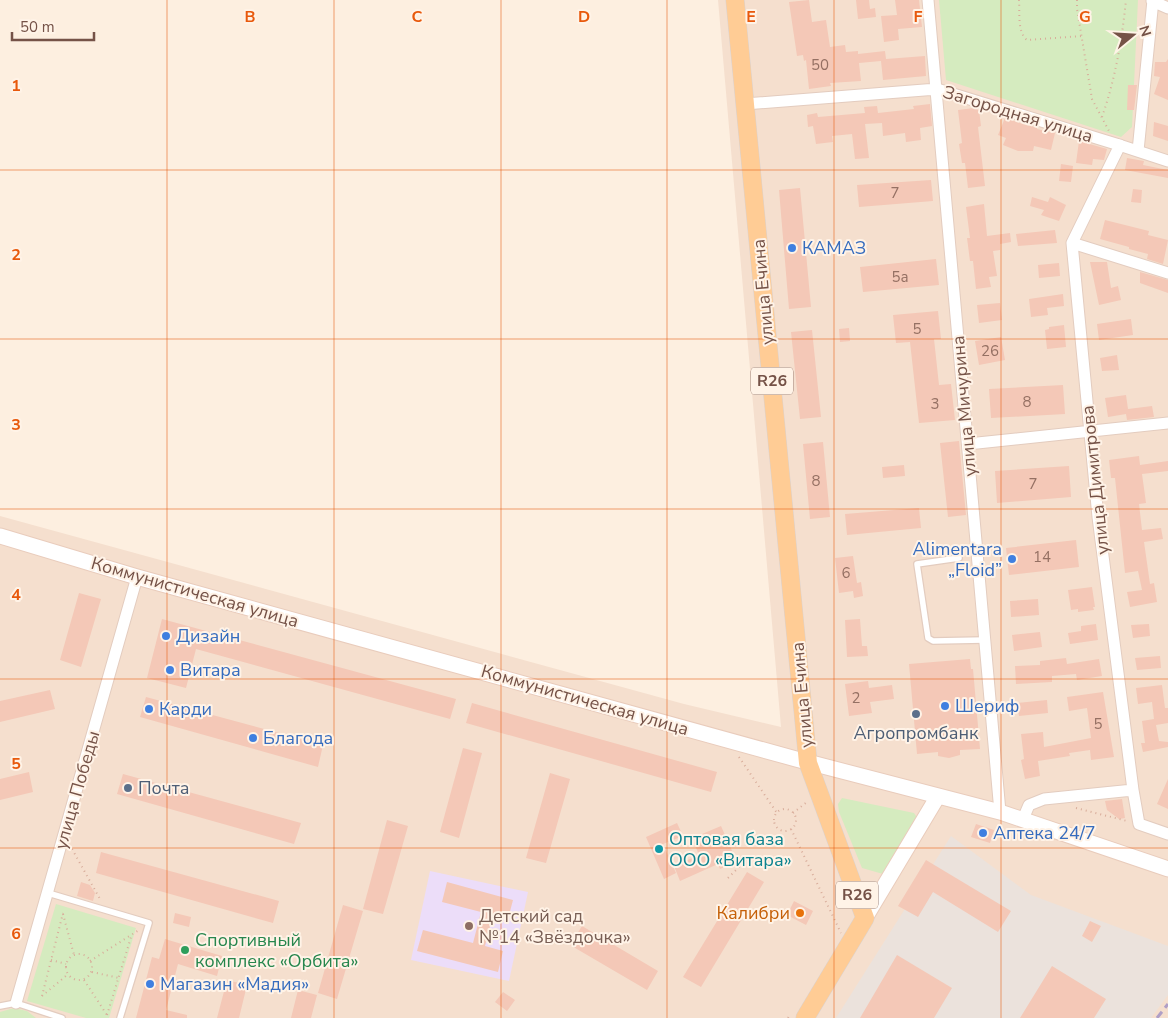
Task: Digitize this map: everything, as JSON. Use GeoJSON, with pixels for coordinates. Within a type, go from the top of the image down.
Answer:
{"type":"FeatureCollection","features":[{"type":"Feature","properties":{"kind":"main road","name":"улица Ечина"},"geometry":{"type":"LineString","coordinates":[[735,0],[808,763]]}},
{"type":"Feature","properties":{"kind":"main road","name":"Коммунистическая улица"},"geometry":{"type":"LineString","coordinates":[[0,536],[137,577],[808,763],[1000,812],[1168,869]]}},
{"type":"Feature","properties":{"kind":"main road","name":"R26"},"geometry":{"type":"LineString","coordinates":[[805,1018],[865,918],[808,763]]}},
{"type":"Feature","properties":{"kind":"main road"},"geometry":{"type":"LineString","coordinates":[[865,918],[938,796]]}},
{"type":"Feature","properties":{"kind":"street","name":"улица Мичурина"},"geometry":{"type":"LineString","coordinates":[[928,0],[1000,812]]}},
{"type":"Feature","properties":{"kind":"street"},"geometry":{"type":"LineString","coordinates":[[1138,151],[1152,1],[1168,8]]}},
{"type":"Feature","properties":{"kind":"street","name":"Загородная улица"},"geometry":{"type":"LineString","coordinates":[[745,104],[937,89],[1168,161]]}},
{"type":"Feature","properties":{"kind":"street"},"geometry":{"type":"LineString","coordinates":[[1118,144],[1072,243],[1168,273]]}},
{"type":"Feature","properties":{"kind":"street","name":"улица Димитрова"},"geometry":{"type":"LineString","coordinates":[[1072,243],[1098,517],[1139,824]]}},
{"type":"Feature","properties":{"kind":"street"},"geometry":{"type":"LineString","coordinates":[[968,444],[1168,423]]}},
{"type":"Feature","properties":{"kind":"street","name":"улица Победы"},"geometry":{"type":"LineString","coordinates":[[16,1003],[137,577]]}},
{"type":"Feature","properties":{"kind":"street"},"geometry":{"type":"LineString","coordinates":[[1023,819],[1029,805],[1044,799],[1133,790]]}},
{"type":"Feature","properties":{"kind":"street"},"geometry":{"type":"LineString","coordinates":[[1139,824],[1168,834]]}},
{"type":"Feature","properties":{"kind":"lane"},"geometry":{"type":"LineString","coordinates":[[958,558],[917,564],[928,638],[933,641],[984,640]]}},
{"type":"Feature","properties":{"kind":"lane"},"geometry":{"type":"LineString","coordinates":[[48,893],[149,923],[120,1018]]}},
{"type":"Feature","properties":{"kind":"lane"},"geometry":{"type":"LineString","coordinates":[[0,1006],[16,1003],[62,1018]]}},
{"type":"Feature","properties":{"kind":"lane"},"geometry":{"type":"LineString","coordinates":[[30,1008],[42,1018]]}},
{"type":"Feature","properties":{"kind":"path"},"geometry":{"type":"LineString","coordinates":[[1019,0],[1021,27],[1023,37],[1027,40],[1082,36]]}},
{"type":"Feature","properties":{"kind":"path"},"geometry":{"type":"LineString","coordinates":[[1077,0],[1092,99],[1118,144]]}},
{"type":"Feature","properties":{"kind":"path"},"geometry":{"type":"LineString","coordinates":[[1102,118],[1118,54],[1126,0]]}},
{"type":"Feature","properties":{"kind":"path"},"geometry":{"type":"LineString","coordinates":[[739,757],[777,812]]}},
{"type":"Feature","properties":{"kind":"path"},"geometry":{"type":"LineString","coordinates":[[793,813],[810,798]]}},
{"type":"Feature","properties":{"kind":"path"},"geometry":{"type":"LineString","coordinates":[[1072,806],[1139,824]]}},
{"type":"Feature","properties":{"kind":"path"},"geometry":{"type":"LineString","coordinates":[[787,809],[793,813],[796,822],[790,829],[783,831],[778,828],[774,818],[777,812],[787,809]]}},
{"type":"Feature","properties":{"kind":"path"},"geometry":{"type":"LineString","coordinates":[[790,829],[841,934]]}},
{"type":"Feature","properties":{"kind":"path"},"geometry":{"type":"LineString","coordinates":[[64,836],[106,910]]}},
{"type":"Feature","properties":{"kind":"path"},"geometry":{"type":"LineString","coordinates":[[728,878],[746,860]]}},
{"type":"Feature","properties":{"kind":"path"},"geometry":{"type":"LineString","coordinates":[[68,974],[42,996],[63,913],[74,955]]}},
{"type":"Feature","properties":{"kind":"path"},"geometry":{"type":"LineString","coordinates":[[84,979],[107,1015],[132,934],[90,961]]}},
{"type":"Feature","properties":{"kind":"path"},"geometry":{"type":"LineString","coordinates":[[74,955],[84,955],[90,961],[91,972],[84,979],[76,980],[68,974],[66,964],[74,955]]}},
{"type":"Feature","properties":{"kind":"path"},"geometry":{"type":"LineString","coordinates":[[51,960],[66,964]]}},
{"type":"Feature","properties":{"kind":"path"},"geometry":{"type":"LineString","coordinates":[[91,972],[119,978]]}},
{"type":"Feature","properties":{"kind":"shaded area"},"geometry":{"type":"Polygon","coordinates":[[[718,0],[1168,0],[1168,1018],[0,1018],[0,516],[684,704],[781,727],[718,0]]]}},
{"type":"Feature","properties":{"kind":"shaded area"},"geometry":{"type":"Polygon","coordinates":[[[951,836],[1031,895],[1168,946],[1168,995],[1151,1018],[836,1018],[951,836]]]}},
{"type":"Feature","properties":{"kind":"shaded area","name":"Детский сад №14 «Звёздочка»"},"geometry":{"type":"Polygon","coordinates":[[[430,871],[528,892],[509,981],[411,960],[430,871]]]}},
{"type":"Feature","properties":{"kind":"green space"},"geometry":{"type":"Polygon","coordinates":[[[939,0],[1138,0],[1132,127],[1121,137],[946,80],[939,0]]]}},
{"type":"Feature","properties":{"kind":"green space"},"geometry":{"type":"Polygon","coordinates":[[[842,798],[914,813],[916,816],[883,874],[862,868],[839,812],[838,804],[842,798]]]}},
{"type":"Feature","properties":{"kind":"green space"},"geometry":{"type":"Polygon","coordinates":[[[56,904],[136,928],[109,1018],[86,1018],[27,1001],[56,904]]]}},
{"type":"Feature","properties":{"kind":"green space"},"geometry":{"type":"Polygon","coordinates":[[[14,1008],[27,1011],[36,1018],[0,1018],[0,1012],[14,1008]]]}},
{"type":"Feature","properties":{"kind":"building"},"geometry":{"type":"Polygon","coordinates":[[[809,0],[812,22],[826,20],[830,47],[845,45],[846,52],[858,51],[858,54],[885,51],[886,59],[925,56],[926,76],[883,80],[881,61],[859,63],[861,81],[830,83],[831,86],[809,89],[806,60],[804,61],[803,55],[797,56],[789,2],[809,0]]]}},
{"type":"Feature","properties":{"kind":"building"},"geometry":{"type":"Polygon","coordinates":[[[856,0],[869,0],[870,9],[875,8],[876,17],[858,19],[856,0]]]}},
{"type":"Feature","properties":{"kind":"building"},"geometry":{"type":"Polygon","coordinates":[[[895,0],[919,0],[922,27],[898,29],[899,40],[884,42],[881,16],[897,15],[895,0]]]}},
{"type":"Feature","properties":{"kind":"building"},"geometry":{"type":"Polygon","coordinates":[[[1168,59],[1168,100],[1154,94],[1160,77],[1154,76],[1155,62],[1166,62],[1168,59]]]}},
{"type":"Feature","properties":{"kind":"building"},"geometry":{"type":"Polygon","coordinates":[[[1128,85],[1137,85],[1134,110],[1127,110],[1128,85]]]}},
{"type":"Feature","properties":{"kind":"building"},"geometry":{"type":"Polygon","coordinates":[[[930,104],[932,126],[920,128],[921,140],[906,142],[905,133],[883,136],[882,123],[865,124],[869,158],[855,159],[852,134],[832,136],[833,142],[816,144],[813,126],[808,127],[807,115],[817,113],[818,117],[865,113],[864,107],[877,106],[878,113],[914,109],[913,106],[930,104]]]}},
{"type":"Feature","properties":{"kind":"building"},"geometry":{"type":"Polygon","coordinates":[[[974,108],[979,110],[981,126],[978,127],[985,186],[968,188],[965,163],[962,163],[959,144],[962,143],[958,110],[974,108]]]}},
{"type":"Feature","properties":{"kind":"building"},"geometry":{"type":"Polygon","coordinates":[[[1005,118],[1055,133],[1051,150],[1034,146],[1033,151],[1018,151],[1003,145],[1006,138],[998,135],[1005,118]]]}},
{"type":"Feature","properties":{"kind":"building"},"geometry":{"type":"Polygon","coordinates":[[[1154,122],[1168,126],[1168,141],[1153,136],[1154,122]]]}},
{"type":"Feature","properties":{"kind":"building"},"geometry":{"type":"Polygon","coordinates":[[[1079,141],[1107,149],[1104,160],[1093,159],[1092,165],[1076,163],[1079,141]]]}},
{"type":"Feature","properties":{"kind":"building"},"geometry":{"type":"Polygon","coordinates":[[[1127,158],[1144,161],[1143,165],[1168,170],[1168,178],[1125,170],[1127,158]]]}},
{"type":"Feature","properties":{"kind":"building"},"geometry":{"type":"Polygon","coordinates":[[[1061,164],[1073,166],[1071,182],[1059,181],[1061,164]]]}},
{"type":"Feature","properties":{"kind":"building"},"geometry":{"type":"Polygon","coordinates":[[[931,180],[933,201],[859,207],[857,185],[931,180]]]}},
{"type":"Feature","properties":{"kind":"building"},"geometry":{"type":"Polygon","coordinates":[[[800,188],[811,307],[789,309],[779,190],[800,188]]]}},
{"type":"Feature","properties":{"kind":"building"},"geometry":{"type":"Polygon","coordinates":[[[1133,189],[1142,190],[1141,203],[1131,202],[1133,189]]]}},
{"type":"Feature","properties":{"kind":"building"},"geometry":{"type":"Polygon","coordinates":[[[1032,197],[1048,202],[1050,197],[1066,205],[1059,221],[1041,215],[1044,210],[1030,206],[1032,197]]]}},
{"type":"Feature","properties":{"kind":"building"},"geometry":{"type":"Polygon","coordinates":[[[984,204],[987,236],[1010,233],[1011,242],[1000,244],[1000,250],[993,251],[997,276],[989,277],[991,287],[976,289],[973,261],[970,261],[967,238],[970,238],[966,207],[984,204]]]}},
{"type":"Feature","properties":{"kind":"building"},"geometry":{"type":"Polygon","coordinates":[[[1105,220],[1149,231],[1148,235],[1168,240],[1163,264],[1147,259],[1148,254],[1100,239],[1105,220]]]}},
{"type":"Feature","properties":{"kind":"building"},"geometry":{"type":"Polygon","coordinates":[[[1055,230],[1057,243],[1018,246],[1016,234],[1055,230]]]}},
{"type":"Feature","properties":{"kind":"building"},"geometry":{"type":"Polygon","coordinates":[[[936,259],[939,285],[863,292],[860,267],[936,259]]]}},
{"type":"Feature","properties":{"kind":"building"},"geometry":{"type":"Polygon","coordinates":[[[1090,262],[1107,262],[1111,288],[1118,286],[1121,300],[1099,305],[1090,262]]]}},
{"type":"Feature","properties":{"kind":"building"},"geometry":{"type":"Polygon","coordinates":[[[1059,263],[1060,276],[1039,278],[1038,265],[1059,263]]]}},
{"type":"Feature","properties":{"kind":"building"},"geometry":{"type":"Polygon","coordinates":[[[1140,272],[1168,280],[1168,293],[1140,283],[1140,272]]]}},
{"type":"Feature","properties":{"kind":"building"},"geometry":{"type":"Polygon","coordinates":[[[1063,294],[1064,306],[1047,308],[1048,315],[1031,317],[1029,299],[1063,294]]]}},
{"type":"Feature","properties":{"kind":"building"},"geometry":{"type":"Polygon","coordinates":[[[1000,303],[1002,320],[979,323],[977,305],[1000,303]]]}},
{"type":"Feature","properties":{"kind":"building"},"geometry":{"type":"Polygon","coordinates":[[[938,311],[941,339],[934,339],[939,385],[951,384],[955,420],[919,423],[910,342],[896,343],[893,315],[938,311]]]}},
{"type":"Feature","properties":{"kind":"building"},"geometry":{"type":"Polygon","coordinates":[[[1131,319],[1133,335],[1099,340],[1097,324],[1131,319]]]}},
{"type":"Feature","properties":{"kind":"building"},"geometry":{"type":"Polygon","coordinates":[[[1064,325],[1066,347],[1047,349],[1045,330],[1049,329],[1049,327],[1064,325]]]}},
{"type":"Feature","properties":{"kind":"building"},"geometry":{"type":"Polygon","coordinates":[[[849,328],[850,341],[840,342],[839,329],[849,328]]]}},
{"type":"Feature","properties":{"kind":"building"},"geometry":{"type":"Polygon","coordinates":[[[812,330],[821,417],[800,419],[791,332],[812,330]]]}},
{"type":"Feature","properties":{"kind":"building"},"geometry":{"type":"Polygon","coordinates":[[[1001,337],[1005,360],[979,365],[975,341],[1001,337]]]}},
{"type":"Feature","properties":{"kind":"building"},"geometry":{"type":"Polygon","coordinates":[[[1117,355],[1119,370],[1102,371],[1100,358],[1117,355]]]}},
{"type":"Feature","properties":{"kind":"building"},"geometry":{"type":"Polygon","coordinates":[[[1063,385],[1065,414],[991,418],[989,389],[1063,385]]]}},
{"type":"Feature","properties":{"kind":"building"},"geometry":{"type":"Polygon","coordinates":[[[1126,395],[1128,409],[1152,406],[1154,417],[1127,420],[1126,414],[1108,417],[1105,398],[1126,395]]]}},
{"type":"Feature","properties":{"kind":"building"},"geometry":{"type":"Polygon","coordinates":[[[959,441],[966,515],[948,517],[940,443],[959,441]]]}},
{"type":"Feature","properties":{"kind":"building"},"geometry":{"type":"Polygon","coordinates":[[[823,442],[830,517],[810,519],[803,444],[823,442]]]}},
{"type":"Feature","properties":{"kind":"building"},"geometry":{"type":"Polygon","coordinates":[[[1139,456],[1140,465],[1168,461],[1168,471],[1142,474],[1146,503],[1139,504],[1142,530],[1161,528],[1163,539],[1144,542],[1150,584],[1154,583],[1157,602],[1130,607],[1127,592],[1142,590],[1138,571],[1125,573],[1115,478],[1111,478],[1109,460],[1139,456]]]}},
{"type":"Feature","properties":{"kind":"building"},"geometry":{"type":"Polygon","coordinates":[[[904,465],[905,476],[883,478],[882,467],[904,465]]]}},
{"type":"Feature","properties":{"kind":"building"},"geometry":{"type":"Polygon","coordinates":[[[1069,466],[1071,497],[997,503],[995,471],[1069,466]]]}},
{"type":"Feature","properties":{"kind":"building"},"geometry":{"type":"Polygon","coordinates":[[[919,508],[921,528],[847,535],[845,514],[919,508]]]}},
{"type":"Feature","properties":{"kind":"building"},"geometry":{"type":"Polygon","coordinates":[[[1076,540],[1079,567],[1009,575],[1006,548],[1076,540]]]}},
{"type":"Feature","properties":{"kind":"building"},"geometry":{"type":"Polygon","coordinates":[[[853,556],[857,583],[861,582],[863,596],[854,598],[853,591],[839,593],[835,558],[853,556]]]}},
{"type":"Feature","properties":{"kind":"building"},"geometry":{"type":"Polygon","coordinates":[[[1092,587],[1094,610],[1078,612],[1078,609],[1071,610],[1068,590],[1092,587]]]}},
{"type":"Feature","properties":{"kind":"building"},"geometry":{"type":"Polygon","coordinates":[[[79,593],[101,599],[81,667],[60,660],[79,593]]]}},
{"type":"Feature","properties":{"kind":"building"},"geometry":{"type":"Polygon","coordinates":[[[1038,599],[1039,615],[1011,617],[1010,601],[1038,599]]]}},
{"type":"Feature","properties":{"kind":"building"},"geometry":{"type":"Polygon","coordinates":[[[162,619],[456,699],[450,719],[196,649],[186,688],[147,678],[162,619]]]}},
{"type":"Feature","properties":{"kind":"building"},"geometry":{"type":"Polygon","coordinates":[[[860,619],[862,646],[867,646],[868,656],[847,657],[845,620],[860,619]]]}},
{"type":"Feature","properties":{"kind":"building"},"geometry":{"type":"Polygon","coordinates":[[[1096,624],[1098,640],[1070,644],[1068,633],[1081,631],[1081,626],[1096,624]]]}},
{"type":"Feature","properties":{"kind":"building"},"geometry":{"type":"Polygon","coordinates":[[[1149,624],[1150,636],[1133,638],[1131,625],[1149,624]]]}},
{"type":"Feature","properties":{"kind":"building"},"geometry":{"type":"Polygon","coordinates":[[[1040,632],[1042,647],[1014,651],[1012,635],[1040,632]]]}},
{"type":"Feature","properties":{"kind":"building"},"geometry":{"type":"Polygon","coordinates":[[[1160,656],[1161,668],[1137,670],[1135,658],[1160,656]]]}},
{"type":"Feature","properties":{"kind":"building"},"geometry":{"type":"Polygon","coordinates":[[[1066,658],[1067,664],[1099,659],[1102,676],[1077,680],[1076,674],[1052,676],[1052,682],[1016,684],[1015,666],[1040,665],[1040,661],[1066,658]]]}},
{"type":"Feature","properties":{"kind":"building","name":"Шериф"},"geometry":{"type":"Polygon","coordinates":[[[970,659],[971,669],[973,669],[980,749],[960,750],[960,755],[949,758],[938,756],[938,752],[917,754],[909,664],[970,659]]]}},
{"type":"Feature","properties":{"kind":"building"},"geometry":{"type":"Polygon","coordinates":[[[868,681],[869,688],[892,685],[894,699],[870,702],[872,713],[849,716],[845,684],[868,681]]]}},
{"type":"Feature","properties":{"kind":"building"},"geometry":{"type":"Polygon","coordinates":[[[1162,685],[1165,708],[1168,708],[1168,723],[1156,725],[1159,741],[1168,742],[1168,747],[1143,752],[1141,743],[1145,743],[1142,721],[1154,719],[1152,702],[1138,704],[1136,688],[1162,685]]]}},
{"type":"Feature","properties":{"kind":"building"},"geometry":{"type":"Polygon","coordinates":[[[50,690],[55,709],[0,722],[0,701],[50,690]]]}},
{"type":"Feature","properties":{"kind":"building"},"geometry":{"type":"Polygon","coordinates":[[[1103,692],[1114,757],[1091,760],[1090,750],[1069,753],[1070,756],[1038,761],[1040,776],[1025,779],[1021,760],[1024,759],[1021,734],[1043,732],[1044,747],[1091,738],[1087,708],[1069,711],[1067,697],[1103,692]]]}},
{"type":"Feature","properties":{"kind":"building"},"geometry":{"type":"Polygon","coordinates":[[[146,697],[323,745],[318,767],[140,717],[146,697]]]}},
{"type":"Feature","properties":{"kind":"building"},"geometry":{"type":"Polygon","coordinates":[[[1047,700],[1048,713],[1019,716],[1017,703],[1047,700]]]}},
{"type":"Feature","properties":{"kind":"building"},"geometry":{"type":"Polygon","coordinates":[[[472,703],[717,772],[711,792],[466,723],[472,703]]]}},
{"type":"Feature","properties":{"kind":"building"},"geometry":{"type":"Polygon","coordinates":[[[463,748],[482,753],[459,838],[440,832],[463,748]]]}},
{"type":"Feature","properties":{"kind":"building"},"geometry":{"type":"Polygon","coordinates":[[[29,772],[33,792],[0,800],[0,779],[29,772]]]}},
{"type":"Feature","properties":{"kind":"building"},"geometry":{"type":"Polygon","coordinates":[[[550,773],[570,779],[546,863],[526,858],[550,773]]]}},
{"type":"Feature","properties":{"kind":"building"},"geometry":{"type":"Polygon","coordinates":[[[123,774],[301,823],[294,844],[117,794],[123,774]]]}},
{"type":"Feature","properties":{"kind":"building"},"geometry":{"type":"Polygon","coordinates":[[[1168,779],[1168,809],[1157,804],[1168,779]]]}},
{"type":"Feature","properties":{"kind":"building"},"geometry":{"type":"Polygon","coordinates":[[[1122,799],[1125,818],[1119,819],[1107,810],[1105,801],[1122,799]]]}},
{"type":"Feature","properties":{"kind":"building"},"geometry":{"type":"Polygon","coordinates":[[[387,820],[408,826],[383,914],[363,909],[387,820]]]}},
{"type":"Feature","properties":{"kind":"building","name":"Оптовая база ООО «Витара»"},"geometry":{"type":"Polygon","coordinates":[[[677,823],[683,836],[663,844],[676,873],[664,879],[646,837],[677,823]]]}},
{"type":"Feature","properties":{"kind":"building","name":"Аптека 24/7"},"geometry":{"type":"Polygon","coordinates":[[[976,824],[994,830],[990,843],[971,837],[976,824]]]}},
{"type":"Feature","properties":{"kind":"building"},"geometry":{"type":"Polygon","coordinates":[[[721,826],[737,862],[720,869],[718,864],[680,881],[674,866],[699,855],[694,843],[705,839],[702,834],[721,826]]]}},
{"type":"Feature","properties":{"kind":"building"},"geometry":{"type":"Polygon","coordinates":[[[101,852],[279,901],[273,923],[96,873],[101,852]]]}},
{"type":"Feature","properties":{"kind":"building"},"geometry":{"type":"Polygon","coordinates":[[[926,860],[1011,911],[998,932],[933,892],[918,917],[898,906],[926,860]]]}},
{"type":"Feature","properties":{"kind":"building"},"geometry":{"type":"Polygon","coordinates":[[[747,872],[764,882],[701,987],[683,977],[747,872]]]}},
{"type":"Feature","properties":{"kind":"building"},"geometry":{"type":"Polygon","coordinates":[[[81,882],[90,885],[95,893],[93,901],[77,896],[81,882]]]}},
{"type":"Feature","properties":{"kind":"building"},"geometry":{"type":"Polygon","coordinates":[[[447,882],[513,900],[508,919],[493,915],[485,946],[503,951],[498,972],[417,951],[423,930],[473,943],[481,912],[442,902],[447,882]]]}},
{"type":"Feature","properties":{"kind":"building","name":"Калибри"},"geometry":{"type":"Polygon","coordinates":[[[794,901],[813,911],[806,925],[787,915],[794,901]]]}},
{"type":"Feature","properties":{"kind":"building"},"geometry":{"type":"Polygon","coordinates":[[[343,905],[363,911],[337,999],[318,993],[343,905]]]}},
{"type":"Feature","properties":{"kind":"building"},"geometry":{"type":"Polygon","coordinates":[[[175,913],[191,917],[189,927],[173,923],[175,913]]]}},
{"type":"Feature","properties":{"kind":"building"},"geometry":{"type":"Polygon","coordinates":[[[1090,921],[1101,926],[1092,942],[1082,936],[1090,921]]]}},
{"type":"Feature","properties":{"kind":"building"},"geometry":{"type":"Polygon","coordinates":[[[582,926],[658,971],[647,990],[570,945],[582,926]]]}},
{"type":"Feature","properties":{"kind":"building"},"geometry":{"type":"Polygon","coordinates":[[[165,939],[222,956],[217,976],[178,964],[166,1010],[187,1015],[187,1018],[136,1018],[152,957],[159,959],[165,939]]]}},
{"type":"Feature","properties":{"kind":"building"},"geometry":{"type":"Polygon","coordinates":[[[897,955],[952,988],[934,1018],[860,1018],[897,955]]]}},
{"type":"Feature","properties":{"kind":"building"},"geometry":{"type":"Polygon","coordinates":[[[1052,966],[1106,999],[1094,1018],[1020,1018],[1052,966]]]}},
{"type":"Feature","properties":{"kind":"building"},"geometry":{"type":"Polygon","coordinates":[[[227,980],[247,985],[239,1018],[217,1018],[227,980]]]}},
{"type":"Feature","properties":{"kind":"building"},"geometry":{"type":"Polygon","coordinates":[[[298,990],[317,995],[311,1018],[291,1018],[298,990]]]}},
{"type":"Feature","properties":{"kind":"building"},"geometry":{"type":"Polygon","coordinates":[[[503,992],[515,1000],[507,1011],[495,1002],[503,992]]]}},
{"type":"Feature","properties":{"kind":"railway"},"geometry":{"type":"LineString","coordinates":[[1157,1018],[1168,1004]]}},
{"type":"Feature","properties":{"kind":"place","name":"КАМАЗ"},"geometry":{"type":"Point","coordinates":[792,248]}},
{"type":"Feature","properties":{"kind":"place","name":"Alimentara „Floid”"},"geometry":{"type":"Point","coordinates":[1012,559]}},
{"type":"Feature","properties":{"kind":"place","name":"Дизайн"},"geometry":{"type":"Point","coordinates":[166,636]}},
{"type":"Feature","properties":{"kind":"place","name":"Витара"},"geometry":{"type":"Point","coordinates":[170,670]}},
{"type":"Feature","properties":{"kind":"place","name":"Шериф"},"geometry":{"type":"Point","coordinates":[945,706]}},
{"type":"Feature","properties":{"kind":"place","name":"Карди"},"geometry":{"type":"Point","coordinates":[149,709]}},
{"type":"Feature","properties":{"kind":"place","name":"Агропромбанк"},"geometry":{"type":"Point","coordinates":[916,714]}},
{"type":"Feature","properties":{"kind":"place","name":"Благода"},"geometry":{"type":"Point","coordinates":[253,738]}},
{"type":"Feature","properties":{"kind":"place","name":"Почта"},"geometry":{"type":"Point","coordinates":[128,788]}},
{"type":"Feature","properties":{"kind":"place","name":"Аптека 24/7"},"geometry":{"type":"Point","coordinates":[983,833]}},
{"type":"Feature","properties":{"kind":"place","name":"Оптовая база ООО «Витара»"},"geometry":{"type":"Point","coordinates":[659,849]}},
{"type":"Feature","properties":{"kind":"place","name":"Калибри"},"geometry":{"type":"Point","coordinates":[800,913]}},
{"type":"Feature","properties":{"kind":"place","name":"Детский сад №14 «Звёздочка»"},"geometry":{"type":"Point","coordinates":[469,926]}},
{"type":"Feature","properties":{"kind":"place","name":"Спортивный комплекс «Орбита»"},"geometry":{"type":"Point","coordinates":[185,950]}},
{"type":"Feature","properties":{"kind":"place","name":"Магазин «Мадия»"},"geometry":{"type":"Point","coordinates":[150,984]}}]}
